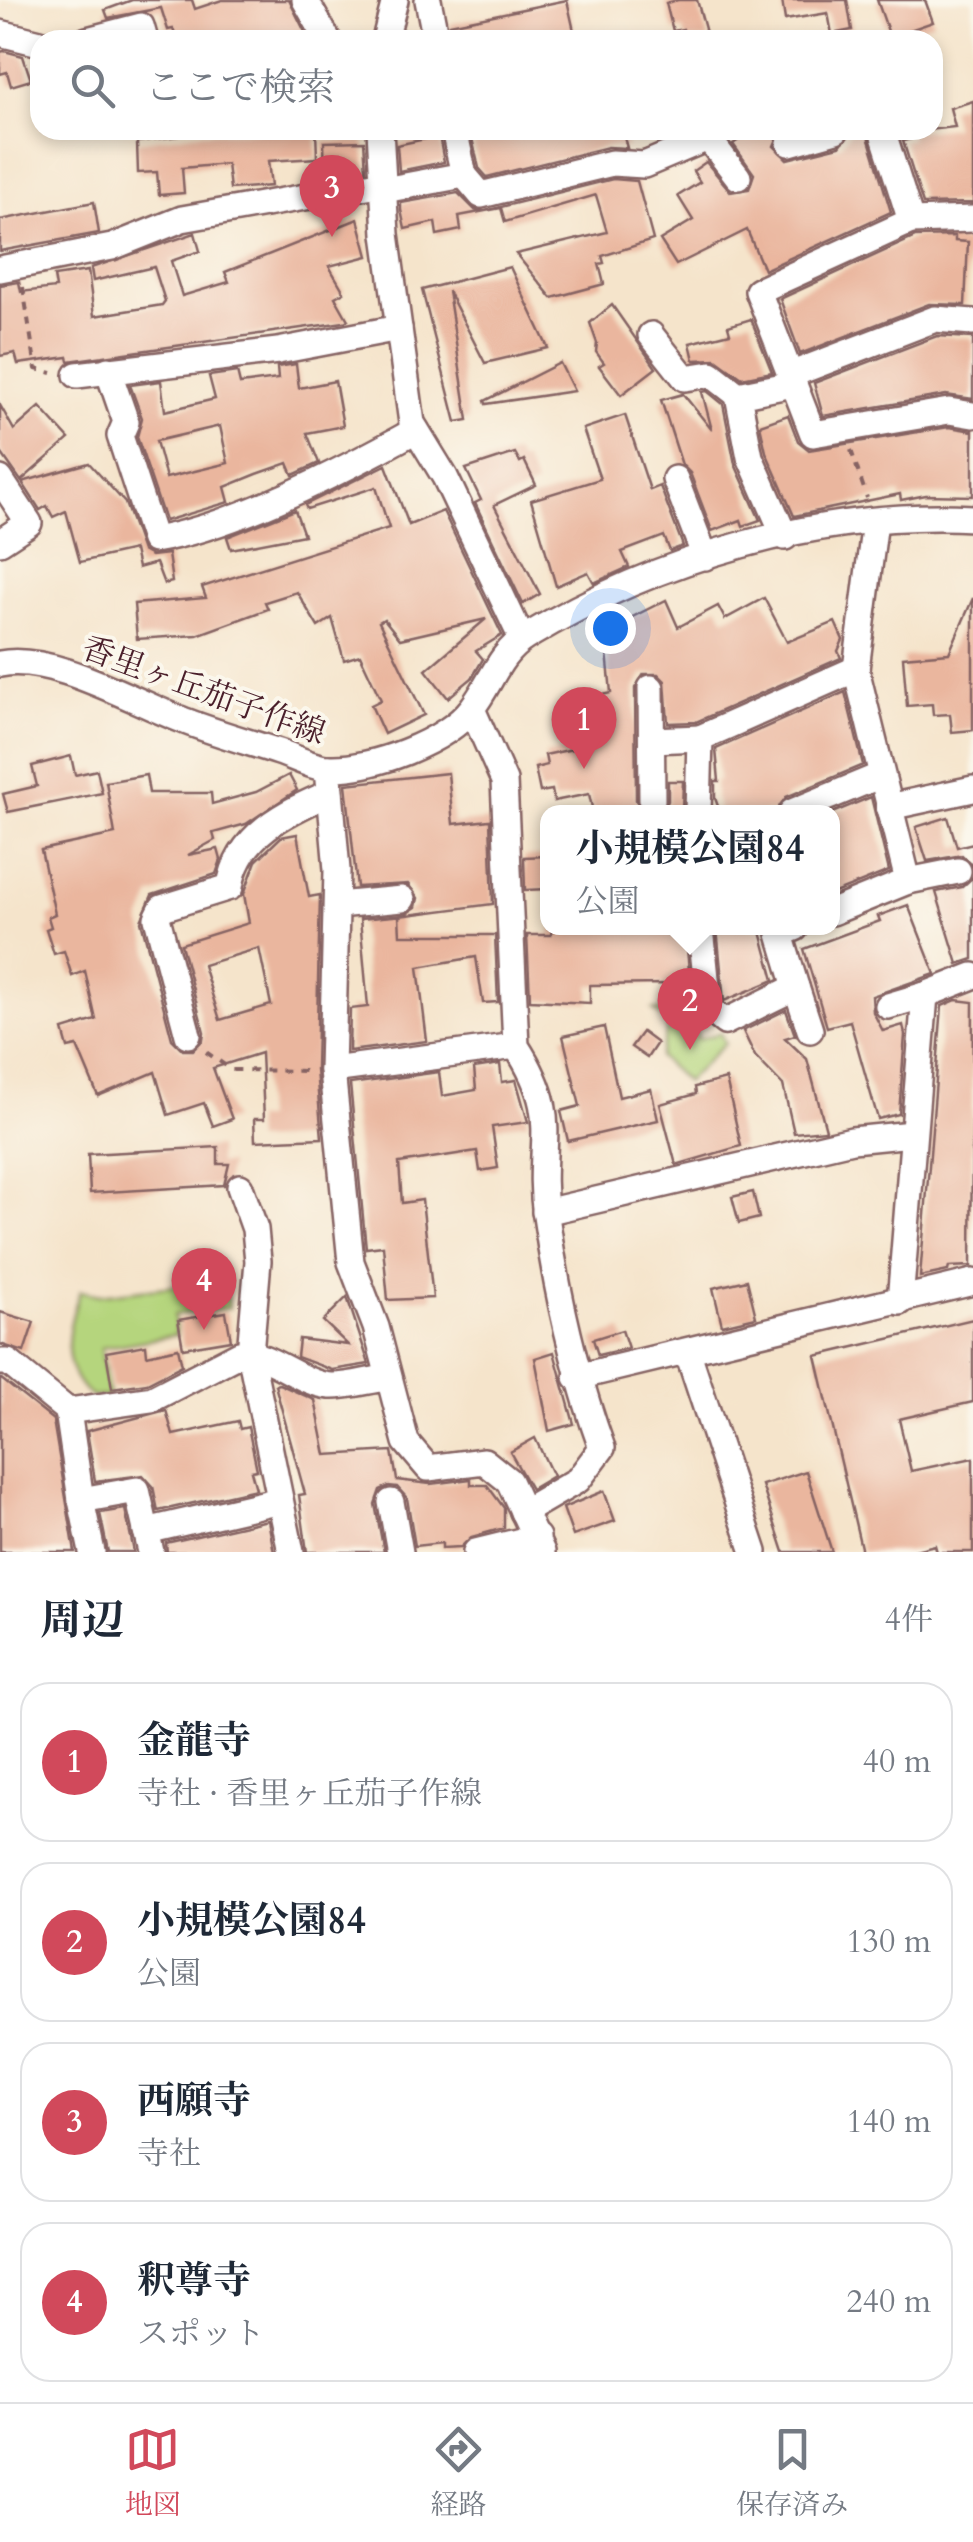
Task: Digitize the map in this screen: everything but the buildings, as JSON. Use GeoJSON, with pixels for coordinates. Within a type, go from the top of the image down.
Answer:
{"type":"FeatureCollection","features":[{"type":"Feature","properties":{"kind":"street"},"geometry":{"type":"LineString","coordinates":[[304,0],[322,30]]}},
{"type":"Feature","properties":{"kind":"street"},"geometry":{"type":"LineString","coordinates":[[387,30],[395,0]]}},
{"type":"Feature","properties":{"kind":"street"},"geometry":{"type":"LineString","coordinates":[[428,0],[434,30]]}},
{"type":"Feature","properties":{"kind":"street"},"geometry":{"type":"LineString","coordinates":[[0,33],[30,40]]}},
{"type":"Feature","properties":{"kind":"street"},"geometry":{"type":"LineString","coordinates":[[381,140],[399,328],[416,430],[445,477],[522,638]]}},
{"type":"Feature","properties":{"kind":"street"},"geometry":{"type":"LineString","coordinates":[[456,140],[464,175],[481,194],[612,163],[644,165],[703,140]]}},
{"type":"Feature","properties":{"kind":"street"},"geometry":{"type":"LineString","coordinates":[[710,140],[738,178]]}},
{"type":"Feature","properties":{"kind":"street"},"geometry":{"type":"LineString","coordinates":[[790,143],[801,140]]}},
{"type":"Feature","properties":{"kind":"street"},"geometry":{"type":"LineString","coordinates":[[885,140],[911,222]]}},
{"type":"Feature","properties":{"kind":"street"},"geometry":{"type":"LineString","coordinates":[[10,267],[112,247],[182,219],[464,175]]}},
{"type":"Feature","properties":{"kind":"street"},"geometry":{"type":"LineString","coordinates":[[973,219],[911,222],[758,291],[813,434],[949,411],[973,415]]}},
{"type":"Feature","properties":{"kind":"street"},"geometry":{"type":"LineString","coordinates":[[738,395],[792,379],[936,320],[973,322]]}},
{"type":"Feature","properties":{"kind":"street"},"geometry":{"type":"LineString","coordinates":[[77,376],[278,351],[399,328]]}},
{"type":"Feature","properties":{"kind":"street"},"geometry":{"type":"LineString","coordinates":[[651,336],[685,378],[711,374],[738,395],[750,457],[784,537]]}},
{"type":"Feature","properties":{"kind":"street"},"geometry":{"type":"LineString","coordinates":[[108,370],[126,422],[120,436],[154,540],[195,533],[365,458],[416,430]]}},
{"type":"Feature","properties":{"kind":"street"},"geometry":{"type":"LineString","coordinates":[[0,479],[28,524],[0,542]]}},
{"type":"Feature","properties":{"kind":"street"},"geometry":{"type":"LineString","coordinates":[[676,479],[705,557]]}},
{"type":"Feature","properties":{"kind":"street","name":"香里ヶ丘茄子作線"},"geometry":{"type":"LineString","coordinates":[[3,656],[94,682],[329,781],[410,752],[472,709],[495,666],[522,638],[653,572],[784,537],[876,521],[920,515],[973,518]]}},
{"type":"Feature","properties":{"kind":"street"},"geometry":{"type":"LineString","coordinates":[[876,521],[856,670],[879,776],[908,881]]}},
{"type":"Feature","properties":{"kind":"street"},"geometry":{"type":"LineString","coordinates":[[652,740],[700,738],[856,670]]}},
{"type":"Feature","properties":{"kind":"street"},"geometry":{"type":"LineString","coordinates":[[652,688],[652,800]]}},
{"type":"Feature","properties":{"kind":"street"},"geometry":{"type":"LineString","coordinates":[[472,709],[504,781],[516,1046],[537,1078],[547,1118],[545,1212],[577,1377],[602,1448],[578,1480],[523,1512]]}},
{"type":"Feature","properties":{"kind":"street"},"geometry":{"type":"LineString","coordinates":[[698,805],[700,738]]}},
{"type":"Feature","properties":{"kind":"street"},"geometry":{"type":"LineString","coordinates":[[809,805],[879,776]]}},
{"type":"Feature","properties":{"kind":"street"},"geometry":{"type":"LineString","coordinates":[[329,781],[336,905],[332,1070],[351,1262],[376,1327],[386,1378],[406,1442],[428,1468],[484,1461],[508,1481],[540,1545],[476,1552]]}},
{"type":"Feature","properties":{"kind":"street"},"geometry":{"type":"LineString","coordinates":[[188,1035],[157,918],[162,908],[230,887],[232,872],[257,834],[329,781]]}},
{"type":"Feature","properties":{"kind":"street"},"geometry":{"type":"LineString","coordinates":[[889,807],[973,789]]}},
{"type":"Feature","properties":{"kind":"street"},"geometry":{"type":"LineString","coordinates":[[840,909],[908,881],[958,871]]}},
{"type":"Feature","properties":{"kind":"street"},"geometry":{"type":"LineString","coordinates":[[336,905],[402,899]]}},
{"type":"Feature","properties":{"kind":"street"},"geometry":{"type":"LineString","coordinates":[[702,935],[708,1009],[725,1022],[796,988]]}},
{"type":"Feature","properties":{"kind":"street"},"geometry":{"type":"LineString","coordinates":[[780,935],[810,1030]]}},
{"type":"Feature","properties":{"kind":"street"},"geometry":{"type":"LineString","coordinates":[[888,1006],[973,976]]}},
{"type":"Feature","properties":{"kind":"street"},"geometry":{"type":"LineString","coordinates":[[900,1302],[926,995]]}},
{"type":"Feature","properties":{"kind":"street"},"geometry":{"type":"LineString","coordinates":[[332,1070],[516,1046]]}},
{"type":"Feature","properties":{"kind":"street"},"geometry":{"type":"LineString","coordinates":[[545,1212],[852,1140],[912,1134]]}},
{"type":"Feature","properties":{"kind":"street"},"geometry":{"type":"LineString","coordinates":[[240,1187],[255,1229],[258,1261],[244,1353],[291,1552]]}},
{"type":"Feature","properties":{"kind":"street"},"geometry":{"type":"LineString","coordinates":[[577,1377],[973,1282]]}},
{"type":"Feature","properties":{"kind":"street"},"geometry":{"type":"LineString","coordinates":[[244,1353],[330,1386],[386,1378]]}},
{"type":"Feature","properties":{"kind":"street"},"geometry":{"type":"LineString","coordinates":[[68,1410],[152,1399],[244,1353]]}},
{"type":"Feature","properties":{"kind":"street"},"geometry":{"type":"LineString","coordinates":[[688,1353],[754,1552]]}},
{"type":"Feature","properties":{"kind":"street"},"geometry":{"type":"LineString","coordinates":[[0,1362],[8,1362],[68,1410],[92,1552]]}},
{"type":"Feature","properties":{"kind":"street"},"geometry":{"type":"LineString","coordinates":[[81,1500],[136,1490],[149,1541],[280,1500]]}},
{"type":"Feature","properties":{"kind":"street"},"geometry":{"type":"LineString","coordinates":[[391,1502],[400,1552]]}},
{"type":"Feature","properties":{"kind":"path"},"geometry":{"type":"LineString","coordinates":[[10,267],[36,370],[77,376]]}},
{"type":"Feature","properties":{"kind":"path"},"geometry":{"type":"LineString","coordinates":[[843,428],[876,521]]}},
{"type":"Feature","properties":{"kind":"path"},"geometry":{"type":"LineString","coordinates":[[188,1035],[232,1070],[332,1070]]}},
{"type":"Feature","properties":{"kind":"green space"},"geometry":{"type":"Polygon","coordinates":[[[653,1010],[690,1010],[698,1039],[720,1033],[725,1043],[686,1082],[659,1057],[669,1023],[653,1010]]]}},
{"type":"Feature","properties":{"kind":"green space"},"geometry":{"type":"Polygon","coordinates":[[[225,1280],[229,1308],[174,1315],[176,1335],[101,1348],[109,1396],[92,1397],[81,1386],[68,1348],[80,1291],[100,1295],[225,1280]]]}},
{"type":"Feature","properties":{"kind":"place","name":"西願寺"},"geometry":{"type":"Point","coordinates":[332,237]}},
{"type":"Feature","properties":{"kind":"place","name":"金龍寺"},"geometry":{"type":"Point","coordinates":[584,769]}},
{"type":"Feature","properties":{"kind":"place","name":"小規模公園84"},"geometry":{"type":"Point","coordinates":[690,1050]}},
{"type":"Feature","properties":{"kind":"place","name":"釈尊寺"},"geometry":{"type":"Point","coordinates":[204,1330]}}]}
